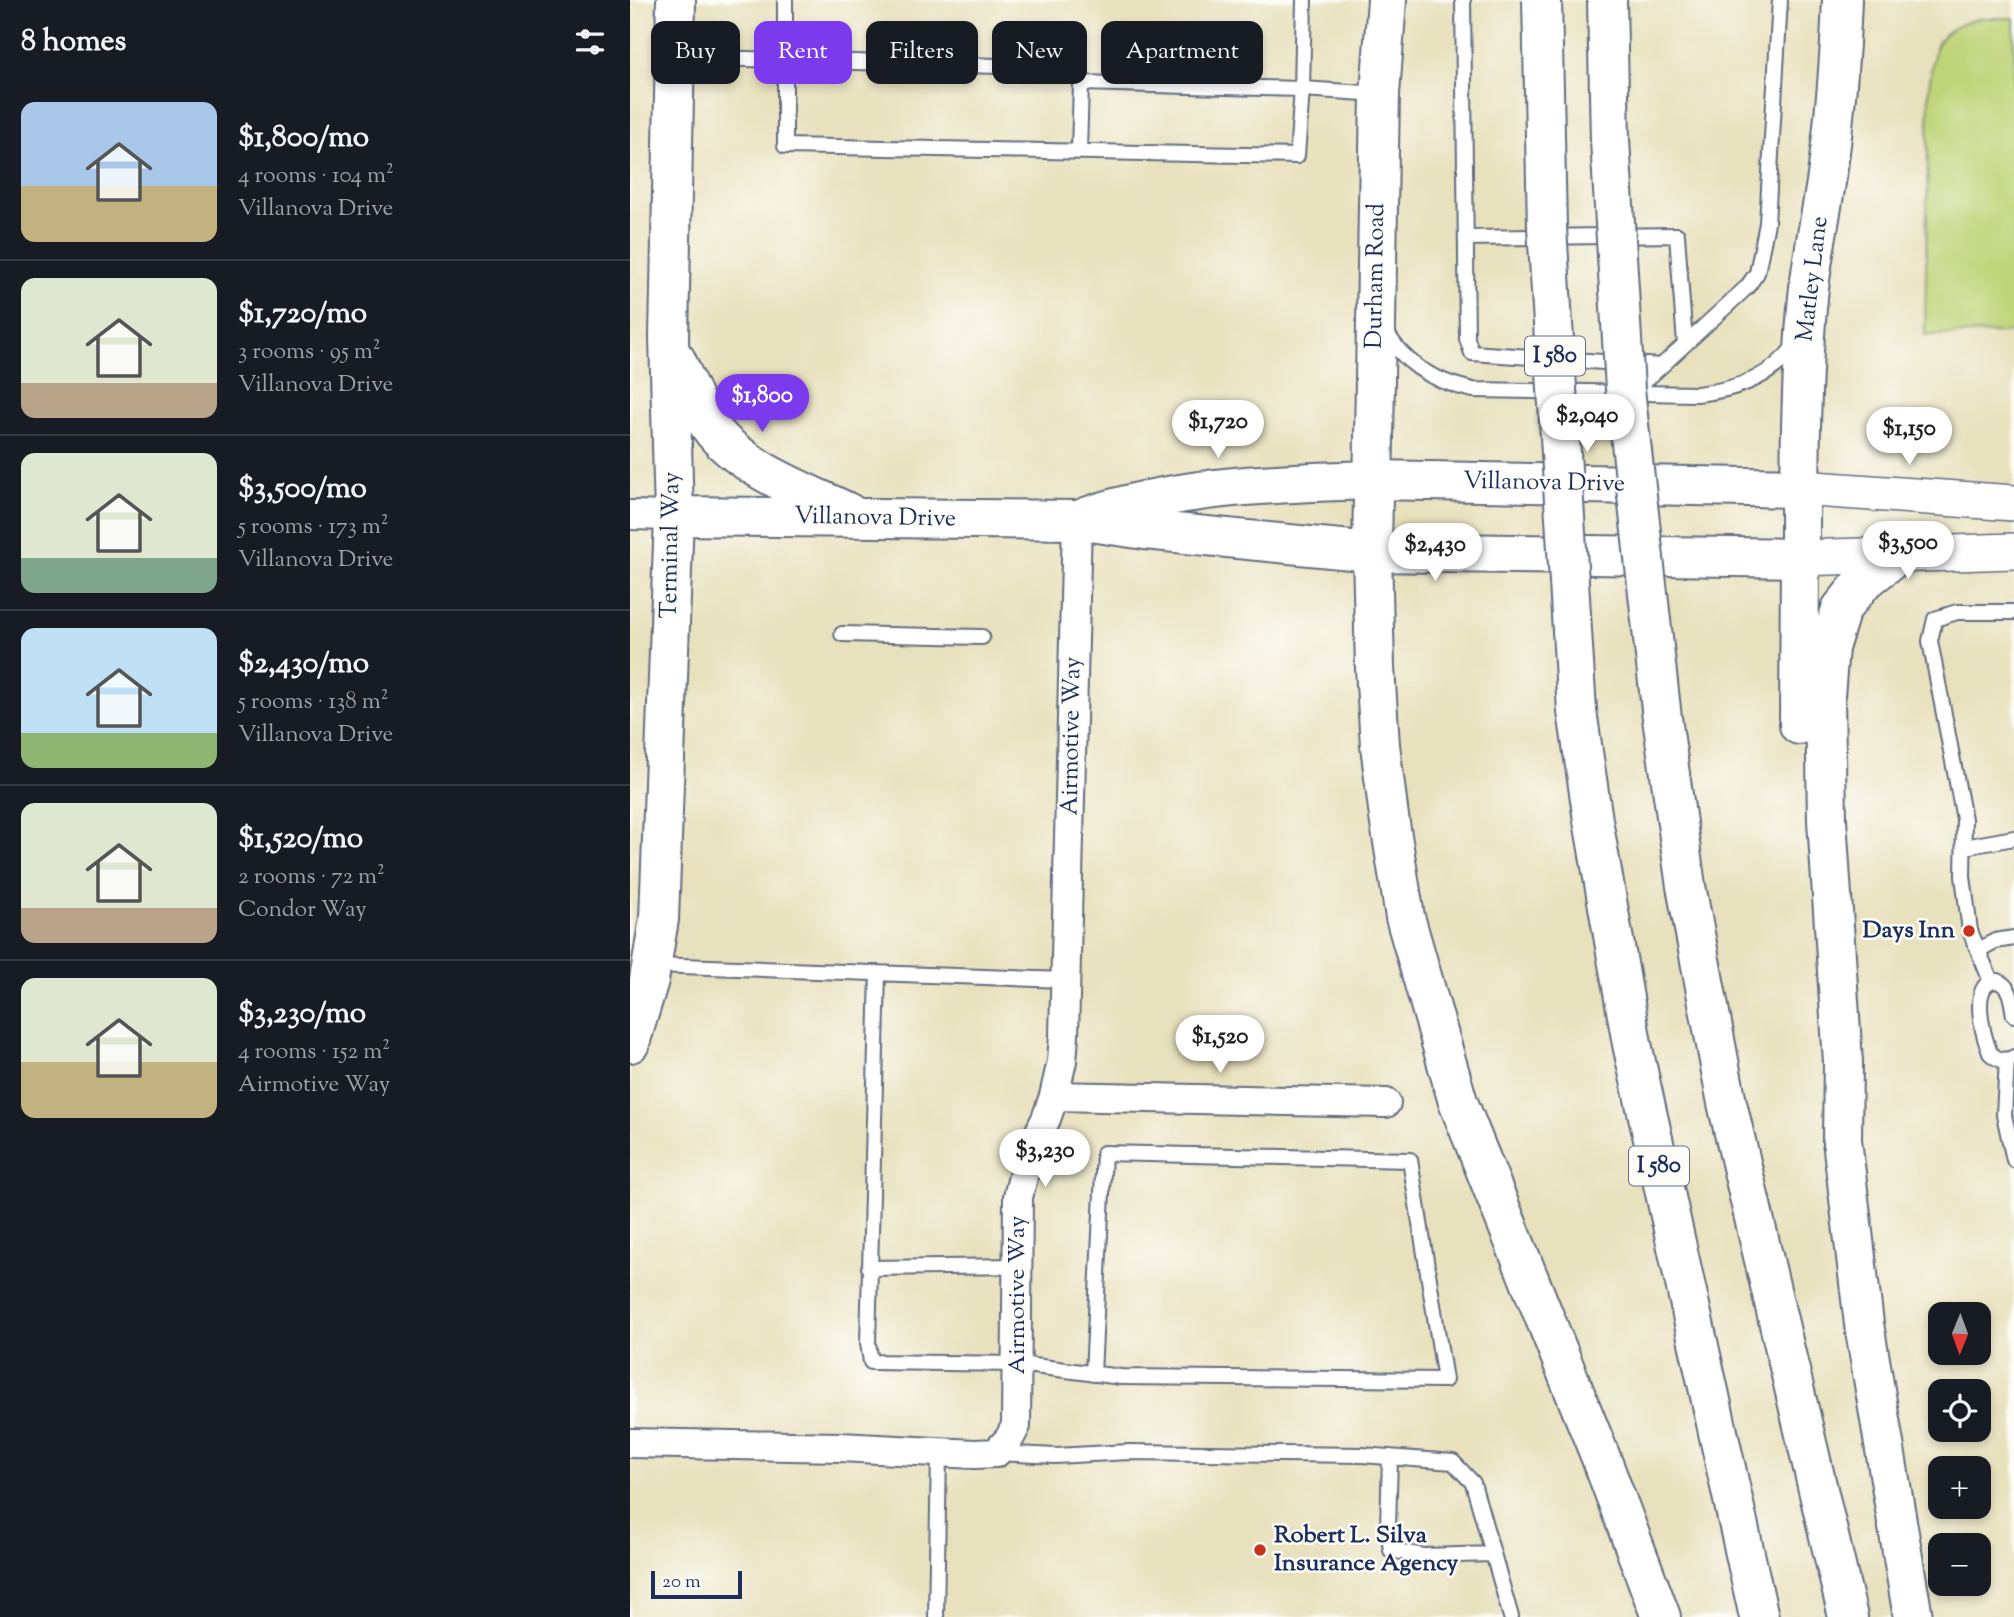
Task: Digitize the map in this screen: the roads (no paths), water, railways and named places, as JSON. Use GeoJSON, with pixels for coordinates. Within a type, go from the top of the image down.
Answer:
{"type":"FeatureCollection","features":[{"type":"Feature","properties":{"kind":"main road","name":"Terminal Way"},"geometry":{"type":"LineString","coordinates":[[676,0],[676,21]]}},
{"type":"Feature","properties":{"kind":"main road","name":"Durham Road"},"geometry":{"type":"LineString","coordinates":[[1387,0],[1380,94],[1372,552],[1375,668],[1388,817],[1405,917],[1458,1102],[1601,1458],[1661,1617]]}},
{"type":"Feature","properties":{"kind":"main road","name":"I 580"},"geometry":{"type":"LineString","coordinates":[[1542,0],[1547,227],[1577,711],[1632,1044],[1759,1617]]}},
{"type":"Feature","properties":{"kind":"main road","name":"I 580"},"geometry":{"type":"LineString","coordinates":[[1607,0],[1612,167],[1625,389],[1662,718],[1686,886],[1727,1103],[1848,1617]]}},
{"type":"Feature","properties":{"kind":"main road","name":"Matley Lane"},"geometry":{"type":"LineString","coordinates":[[1842,0],[1835,106],[1806,322],[1801,396],[1800,488],[1800,783],[1805,891],[1817,1033],[1826,1084],[1842,1140]]}},
{"type":"Feature","properties":{"kind":"main road","name":"Terminal Way"},"geometry":{"type":"LineString","coordinates":[[630,1043],[652,965],[660,919],[674,516],[669,346],[675,84]]}},
{"type":"Feature","properties":{"kind":"main road"},"geometry":{"type":"LineString","coordinates":[[669,346],[700,411],[723,442],[740,457],[858,517]]}},
{"type":"Feature","properties":{"kind":"main road","name":"Villanova Drive"},"geometry":{"type":"LineString","coordinates":[[1077,520],[1121,505],[1196,492],[1317,482],[1374,480],[1800,488]]}},
{"type":"Feature","properties":{"kind":"main road","name":"Villanova Drive"},"geometry":{"type":"LineString","coordinates":[[674,516],[1077,520],[1170,533],[1372,552],[1800,558]]}},
{"type":"Feature","properties":{"kind":"main road"},"geometry":{"type":"LineString","coordinates":[[1900,553],[1863,582],[1841,609],[1835,624],[1826,672],[1827,820],[1841,1017],[1842,1140],[1864,1324],[1913,1617]]}},
{"type":"Feature","properties":{"kind":"street","name":"Villanova Drive"},"geometry":{"type":"LineString","coordinates":[[1800,488],[2014,503]]}},
{"type":"Feature","properties":{"kind":"street"},"geometry":{"type":"LineString","coordinates":[[630,515],[674,516]]}},
{"type":"Feature","properties":{"kind":"street","name":"Airmotive Way"},"geometry":{"type":"LineString","coordinates":[[996,1453],[1009,1439],[1016,1426],[1018,1198],[1023,1171],[1054,1096],[1062,1061],[1077,520]]}},
{"type":"Feature","properties":{"kind":"street","name":"Villanova Drive"},"geometry":{"type":"LineString","coordinates":[[1800,558],[2014,551]]}},
{"type":"Feature","properties":{"kind":"street"},"geometry":{"type":"LineString","coordinates":[[1054,1096],[1386,1103]]}},
{"type":"Feature","properties":{"kind":"street"},"geometry":{"type":"LineString","coordinates":[[630,1443],[840,1447],[940,1454],[996,1453]]}},
{"type":"Feature","properties":{"kind":"lane"},"geometry":{"type":"LineString","coordinates":[[785,0],[785,21]]}},
{"type":"Feature","properties":{"kind":"lane"},"geometry":{"type":"LineString","coordinates":[[785,84],[785,146],[1297,156],[1304,0]]}},
{"type":"Feature","properties":{"kind":"lane"},"geometry":{"type":"LineString","coordinates":[[1463,0],[1467,339],[1472,353],[1661,366]]}},
{"type":"Feature","properties":{"kind":"lane"},"geometry":{"type":"LineString","coordinates":[[1632,393],[1747,287],[1757,273],[1767,223],[1780,0]]}},
{"type":"Feature","properties":{"kind":"lane"},"geometry":{"type":"LineString","coordinates":[[852,61],[992,65]]}},
{"type":"Feature","properties":{"kind":"lane"},"geometry":{"type":"LineString","coordinates":[[1087,83],[1302,89],[1380,94]]}},
{"type":"Feature","properties":{"kind":"lane"},"geometry":{"type":"LineString","coordinates":[[1079,152],[1081,84]]}},
{"type":"Feature","properties":{"kind":"lane"},"geometry":{"type":"LineString","coordinates":[[1466,238],[1677,235],[1685,344]]}},
{"type":"Feature","properties":{"kind":"lane"},"geometry":{"type":"LineString","coordinates":[[1376,294],[1386,331],[1393,344],[1428,375],[1451,385],[1473,390],[1697,394],[1726,391],[1748,382],[1782,362],[1799,339],[1806,322]]}},
{"type":"Feature","properties":{"kind":"lane"},"geometry":{"type":"LineString","coordinates":[[1991,981],[1970,931],[1963,876],[1964,819],[1930,641],[1935,619],[1957,612],[2014,612]]}},
{"type":"Feature","properties":{"kind":"lane"},"geometry":{"type":"LineString","coordinates":[[842,634],[982,637]]}},
{"type":"Feature","properties":{"kind":"lane"},"geometry":{"type":"LineString","coordinates":[[1964,846],[2014,838]]}},
{"type":"Feature","properties":{"kind":"lane"},"geometry":{"type":"LineString","coordinates":[[1979,950],[1995,941],[2014,938]]}},
{"type":"Feature","properties":{"kind":"lane"},"geometry":{"type":"LineString","coordinates":[[652,965],[1065,980]]}},
{"type":"Feature","properties":{"kind":"lane"},"geometry":{"type":"LineString","coordinates":[[878,973],[869,1268],[868,1343],[871,1362],[1017,1364],[1093,1374],[1121,1377],[1445,1380],[1410,1160],[1104,1153],[1093,1374]]}},
{"type":"Feature","properties":{"kind":"lane"},"geometry":{"type":"LineString","coordinates":[[2014,1015],[2008,989],[1998,981],[1991,981],[1982,988],[1979,1001],[1987,1047],[1994,1058],[2010,1058],[2011,1092],[2004,1115],[2014,1160]]}},
{"type":"Feature","properties":{"kind":"lane"},"geometry":{"type":"LineString","coordinates":[[869,1268],[1018,1266]]}},
{"type":"Feature","properties":{"kind":"lane"},"geometry":{"type":"LineString","coordinates":[[996,1453],[1055,1456],[1129,1452],[1362,1454],[1453,1462],[1473,1483],[1511,1617]]}},
{"type":"Feature","properties":{"kind":"lane"},"geometry":{"type":"LineString","coordinates":[[936,1617],[940,1454]]}},
{"type":"Feature","properties":{"kind":"lane"},"geometry":{"type":"LineString","coordinates":[[1390,1457],[1388,1528],[1391,1550],[1423,1556],[1493,1555]]}},
{"type":"Feature","properties":{"kind":"place","name":"Days Inn"},"geometry":{"type":"Point","coordinates":[1969,931]}},
{"type":"Feature","properties":{"kind":"place","name":"Robert L. Silva Insurance Agency"},"geometry":{"type":"Point","coordinates":[1260,1550]}}]}
